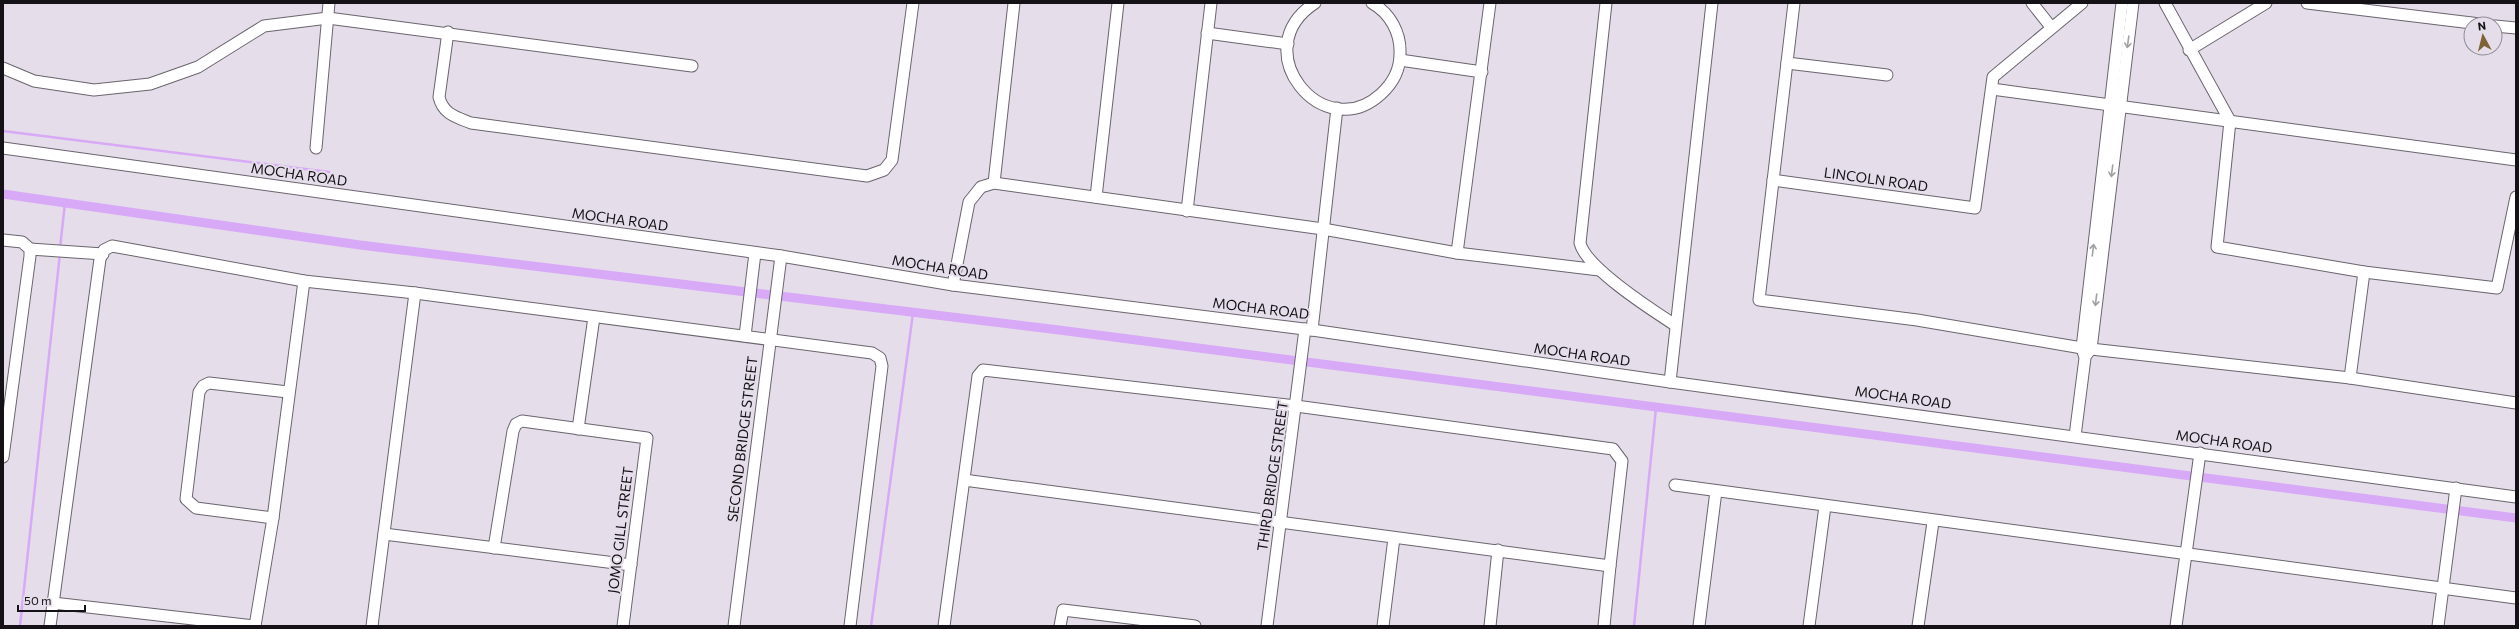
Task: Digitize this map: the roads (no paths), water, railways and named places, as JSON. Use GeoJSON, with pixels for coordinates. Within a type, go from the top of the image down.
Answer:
{"type":"FeatureCollection","features":[{"type":"Feature","properties":{"kind":"street"},"geometry":{"type":"LineString","coordinates":[[316,148],[330,3]]}},
{"type":"Feature","properties":{"kind":"street"},"geometry":{"type":"LineString","coordinates":[[448,32],[439,98],[446,112],[471,123],[867,176],[884,170],[892,160],[912,3]]}},
{"type":"Feature","properties":{"kind":"street"},"geometry":{"type":"LineString","coordinates":[[994,183],[1014,3]]}},
{"type":"Feature","properties":{"kind":"street"},"geometry":{"type":"LineString","coordinates":[[1096,197],[1118,3]]}},
{"type":"Feature","properties":{"kind":"street"},"geometry":{"type":"LineString","coordinates":[[1187,211],[1211,3]]}},
{"type":"Feature","properties":{"kind":"street"},"geometry":{"type":"LineString","coordinates":[[1316,3],[1297,20],[1288,44],[1288,62],[1299,87],[1320,103],[1337,108],[1354,107],[1378,97],[1395,77],[1400,60],[1400,42],[1394,25],[1383,11],[1372,3]]}},
{"type":"Feature","properties":{"kind":"street"},"geometry":{"type":"LineString","coordinates":[[1457,253],[1490,3]]}},
{"type":"Feature","properties":{"kind":"street"},"geometry":{"type":"LineString","coordinates":[[1606,3],[1580,243],[1585,257],[1599,270],[1675,325]]}},
{"type":"Feature","properties":{"kind":"street"},"geometry":{"type":"LineString","coordinates":[[1670,382],[1675,325],[1712,3]]}},
{"type":"Feature","properties":{"kind":"street"},"geometry":{"type":"LineString","coordinates":[[1794,3],[1759,300],[1917,320],[2086,352],[2350,378],[2516,403]]}},
{"type":"Feature","properties":{"kind":"street"},"geometry":{"type":"LineString","coordinates":[[2032,3],[2051,27]]}},
{"type":"Feature","properties":{"kind":"street"},"geometry":{"type":"LineString","coordinates":[[2082,3],[2051,27],[1993,77],[1992,89],[2115,107],[2516,160]]}},
{"type":"Feature","properties":{"kind":"street"},"geometry":{"type":"LineString","coordinates":[[2075,436],[2115,107],[2122,3]]}},
{"type":"Feature","properties":{"kind":"street"},"geometry":{"type":"LineString","coordinates":[[2115,107],[2133,3]]}},
{"type":"Feature","properties":{"kind":"street"},"geometry":{"type":"LineString","coordinates":[[2165,3],[2189,50],[2230,121],[2217,247],[2364,272],[2497,288],[2516,197]]}},
{"type":"Feature","properties":{"kind":"street"},"geometry":{"type":"LineString","coordinates":[[2189,50],[2266,3]]}},
{"type":"Feature","properties":{"kind":"street"},"geometry":{"type":"LineString","coordinates":[[2307,3],[2463,22]]}},
{"type":"Feature","properties":{"kind":"street"},"geometry":{"type":"LineString","coordinates":[[3,68],[34,80],[94,90],[150,84],[198,67],[264,26],[328,18],[448,32],[692,66]]}},
{"type":"Feature","properties":{"kind":"street"},"geometry":{"type":"LineString","coordinates":[[2503,27],[2516,28]]}},
{"type":"Feature","properties":{"kind":"street"},"geometry":{"type":"LineString","coordinates":[[1207,33],[1288,44]]}},
{"type":"Feature","properties":{"kind":"street"},"geometry":{"type":"LineString","coordinates":[[1400,60],[1482,72]]}},
{"type":"Feature","properties":{"kind":"street"},"geometry":{"type":"LineString","coordinates":[[1787,63],[1887,75]]}},
{"type":"Feature","properties":{"kind":"street","name":"LINCOLN ROAD"},"geometry":{"type":"LineString","coordinates":[[1773,180],[1975,208],[1992,89]]}},
{"type":"Feature","properties":{"kind":"street","name":"THIRD BRIDGE STREET"},"geometry":{"type":"LineString","coordinates":[[1267,626],[1301,374],[1303,348],[1308,329],[1323,229],[1337,108]]}},
{"type":"Feature","properties":{"kind":"street","name":"MOCHA ROAD"},"geometry":{"type":"LineString","coordinates":[[3,148],[755,252],[953,285],[1308,329],[1670,382],[2075,436],[2199,459],[2456,488],[2516,497]]}},
{"type":"Feature","properties":{"kind":"street"},"geometry":{"type":"LineString","coordinates":[[953,285],[969,202],[981,187],[994,183],[1323,229],[1457,253],[1599,270]]}},
{"type":"Feature","properties":{"kind":"street"},"geometry":{"type":"LineString","coordinates":[[3,240],[22,242],[30,249],[102,254],[112,246],[304,281],[415,293],[872,353],[880,358],[882,366],[850,626]]}},
{"type":"Feature","properties":{"kind":"street"},"geometry":{"type":"LineString","coordinates":[[3,457],[30,249]]}},
{"type":"Feature","properties":{"kind":"street"},"geometry":{"type":"LineString","coordinates":[[745,336],[755,252]]}},
{"type":"Feature","properties":{"kind":"street"},"geometry":{"type":"LineString","coordinates":[[50,626],[102,254]]}},
{"type":"Feature","properties":{"kind":"street","name":"SECOND BRIDGE STREET"},"geometry":{"type":"LineString","coordinates":[[734,626],[781,256]]}},
{"type":"Feature","properties":{"kind":"street"},"geometry":{"type":"LineString","coordinates":[[2350,378],[2364,272]]}},
{"type":"Feature","properties":{"kind":"street"},"geometry":{"type":"LineString","coordinates":[[53,602],[169,621],[255,626],[273,518],[288,392],[304,281]]}},
{"type":"Feature","properties":{"kind":"street"},"geometry":{"type":"LineString","coordinates":[[372,626],[415,293]]}},
{"type":"Feature","properties":{"kind":"street"},"geometry":{"type":"LineString","coordinates":[[494,548],[513,431],[516,424],[522,421],[578,429],[594,316]]}},
{"type":"Feature","properties":{"kind":"street"},"geometry":{"type":"LineString","coordinates":[[944,626],[978,376],[983,370],[1296,406],[1613,449],[1622,461],[1604,626]]}},
{"type":"Feature","properties":{"kind":"street"},"geometry":{"type":"LineString","coordinates":[[273,518],[196,508],[186,499],[199,392],[203,386],[209,383],[288,392]]}},
{"type":"Feature","properties":{"kind":"street","name":"JOMO GILL STREET"},"geometry":{"type":"LineString","coordinates":[[578,429],[647,438],[623,626]]}},
{"type":"Feature","properties":{"kind":"street"},"geometry":{"type":"LineString","coordinates":[[2176,626],[2199,459]]}},
{"type":"Feature","properties":{"kind":"street"},"geometry":{"type":"LineString","coordinates":[[964,480],[1610,566]]}},
{"type":"Feature","properties":{"kind":"street"},"geometry":{"type":"LineString","coordinates":[[1675,486],[1932,522],[2187,553],[2516,598]]}},
{"type":"Feature","properties":{"kind":"street"},"geometry":{"type":"LineString","coordinates":[[2438,626],[2456,488]]}},
{"type":"Feature","properties":{"kind":"street"},"geometry":{"type":"LineString","coordinates":[[1699,626],[1716,491]]}},
{"type":"Feature","properties":{"kind":"street"},"geometry":{"type":"LineString","coordinates":[[1810,626],[1825,506]]}},
{"type":"Feature","properties":{"kind":"street"},"geometry":{"type":"LineString","coordinates":[[1921,626],[1932,522]]}},
{"type":"Feature","properties":{"kind":"street"},"geometry":{"type":"LineString","coordinates":[[384,534],[631,565]]}},
{"type":"Feature","properties":{"kind":"street"},"geometry":{"type":"LineString","coordinates":[[1383,626],[1394,538]]}},
{"type":"Feature","properties":{"kind":"street"},"geometry":{"type":"LineString","coordinates":[[1490,626],[1498,550]]}},
{"type":"Feature","properties":{"kind":"street"},"geometry":{"type":"LineString","coordinates":[[1060,626],[1063,610],[1195,626]]}},
{"type":"Feature","properties":{"kind":"waterway"},"geometry":{"type":"LineString","coordinates":[[3,131],[329,172]]}},
{"type":"Feature","properties":{"kind":"waterway"},"geometry":{"type":"LineString","coordinates":[[3,194],[360,245],[1059,330],[2516,518]]}},
{"type":"Feature","properties":{"kind":"waterway"},"geometry":{"type":"LineString","coordinates":[[60,248],[65,203]]}},
{"type":"Feature","properties":{"kind":"waterway"},"geometry":{"type":"LineString","coordinates":[[20,626],[60,253]]}},
{"type":"Feature","properties":{"kind":"waterway"},"geometry":{"type":"LineString","coordinates":[[871,626],[913,313]]}},
{"type":"Feature","properties":{"kind":"waterway"},"geometry":{"type":"LineString","coordinates":[[1634,626],[1656,408]]}}]}
